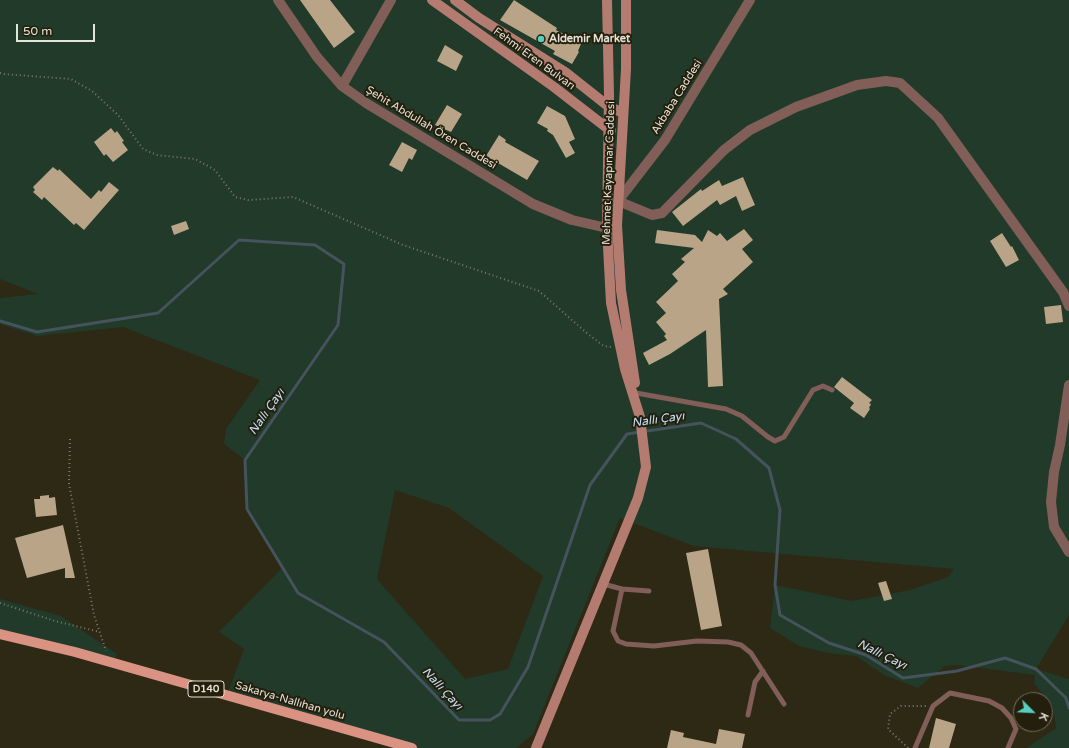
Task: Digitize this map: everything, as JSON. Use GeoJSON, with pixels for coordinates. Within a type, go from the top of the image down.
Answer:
{"type":"FeatureCollection","features":[{"type":"Feature","properties":{"kind":"main road","name":"Fehmi Eren Bulvarı"},"geometry":{"type":"LineString","coordinates":[[432,0],[621,137]]}},
{"type":"Feature","properties":{"kind":"main road","name":"Fehmi Eren Bulvarı"},"geometry":{"type":"LineString","coordinates":[[455,0],[479,18],[565,72],[608,106],[623,113]]}},
{"type":"Feature","properties":{"kind":"main road","name":"Mehmet Kayapınar Caddesi"},"geometry":{"type":"LineString","coordinates":[[607,0],[608,129],[606,228],[611,303],[625,368],[640,417]]}},
{"type":"Feature","properties":{"kind":"main road","name":"Mehmet Kayapınar Caddesi"},"geometry":{"type":"LineString","coordinates":[[626,0],[623,113],[617,225],[620,290],[640,417]]}},
{"type":"Feature","properties":{"kind":"main road"},"geometry":{"type":"LineString","coordinates":[[536,748],[638,498],[646,467],[640,417]]}},
{"type":"Feature","properties":{"kind":"main road","name":"Sakarya-Nallıhan yolu"},"geometry":{"type":"LineString","coordinates":[[0,634],[110,662],[412,748]]}},
{"type":"Feature","properties":{"kind":"street","name":"Şehit Abdullah Ören Caddesi"},"geometry":{"type":"LineString","coordinates":[[278,0],[317,57],[342,86],[366,103],[533,204],[572,220],[606,228]]}},
{"type":"Feature","properties":{"kind":"street"},"geometry":{"type":"LineString","coordinates":[[342,86],[391,0]]}},
{"type":"Feature","properties":{"kind":"street","name":"Akbaba Caddesi"},"geometry":{"type":"LineString","coordinates":[[618,201],[665,140],[750,0]]}},
{"type":"Feature","properties":{"kind":"street"},"geometry":{"type":"LineString","coordinates":[[618,201],[652,215],[662,213],[724,150],[750,130],[796,107],[857,85],[886,81],[900,83],[938,118],[1058,286],[1069,306]]}},
{"type":"Feature","properties":{"kind":"street"},"geometry":{"type":"LineString","coordinates":[[1069,385],[1060,445],[1054,472],[1051,502],[1054,527],[1069,552]]}},
{"type":"Feature","properties":{"kind":"lane"},"geometry":{"type":"LineString","coordinates":[[636,392],[726,409],[742,416],[771,440],[775,441],[784,437],[815,388],[822,386],[832,390]]}},
{"type":"Feature","properties":{"kind":"lane"},"geometry":{"type":"LineString","coordinates":[[603,584],[622,589],[649,592]]}},
{"type":"Feature","properties":{"kind":"lane"},"geometry":{"type":"LineString","coordinates":[[622,589],[613,631],[618,642],[654,646],[696,641],[734,643],[751,653],[784,704]]}},
{"type":"Feature","properties":{"kind":"lane"},"geometry":{"type":"LineString","coordinates":[[748,715],[756,682],[763,671]]}},
{"type":"Feature","properties":{"kind":"lane"},"geometry":{"type":"LineString","coordinates":[[915,748],[933,706],[950,693],[982,699],[996,704],[1007,713],[1016,729],[1008,748]]}},
{"type":"Feature","properties":{"kind":"path"},"geometry":{"type":"LineString","coordinates":[[0,73],[71,79],[92,92],[118,115],[143,149],[157,155],[195,159],[215,170],[235,197],[248,200],[293,198],[403,245],[539,291],[565,315],[604,346],[621,347]]}},
{"type":"Feature","properties":{"kind":"path"},"geometry":{"type":"LineString","coordinates":[[70,439],[69,484],[94,615],[110,662]]}},
{"type":"Feature","properties":{"kind":"path"},"geometry":{"type":"LineString","coordinates":[[0,603],[55,621],[100,632]]}},
{"type":"Feature","properties":{"kind":"path"},"geometry":{"type":"LineString","coordinates":[[908,748],[888,729],[890,714],[901,706],[933,706]]}},
{"type":"Feature","properties":{"kind":"green space"},"geometry":{"type":"Polygon","coordinates":[[[0,0],[1069,0],[1069,615],[1036,669],[1069,679],[1069,748],[1026,748],[1050,732],[1053,732],[1056,728],[1053,692],[1041,692],[1034,683],[1035,675],[957,665],[945,666],[918,688],[884,675],[856,656],[828,653],[799,646],[770,628],[775,585],[852,601],[910,590],[948,577],[954,569],[694,546],[620,518],[533,734],[516,748],[412,748],[227,695],[244,649],[219,632],[283,567],[247,506],[245,460],[224,444],[226,429],[260,380],[123,327],[37,336],[0,324],[0,298],[38,294],[0,279],[0,0]],[[395,490],[377,579],[465,679],[508,669],[543,576],[449,508],[395,490]]]}},
{"type":"Feature","properties":{"kind":"green space"},"geometry":{"type":"Polygon","coordinates":[[[0,599],[61,616],[117,654],[114,663],[0,634],[0,599]]]}},
{"type":"Feature","properties":{"kind":"building"},"geometry":{"type":"Polygon","coordinates":[[[300,0],[330,0],[355,32],[334,48],[300,0]]]}},
{"type":"Feature","properties":{"kind":"building"},"geometry":{"type":"Polygon","coordinates":[[[514,0],[557,28],[556,30],[581,44],[578,51],[579,52],[572,64],[553,54],[555,51],[500,20],[514,0]]]}},
{"type":"Feature","properties":{"kind":"building"},"geometry":{"type":"Polygon","coordinates":[[[445,45],[463,56],[456,71],[437,61],[445,45]]]}},
{"type":"Feature","properties":{"kind":"building"},"geometry":{"type":"Polygon","coordinates":[[[447,105],[462,114],[451,132],[435,125],[447,105]]]}},
{"type":"Feature","properties":{"kind":"building"},"geometry":{"type":"Polygon","coordinates":[[[547,106],[565,116],[575,139],[569,142],[575,153],[566,158],[553,135],[547,131],[548,129],[537,123],[547,106]]]}},
{"type":"Feature","properties":{"kind":"building"},"geometry":{"type":"Polygon","coordinates":[[[111,128],[115,133],[117,131],[128,150],[113,162],[106,154],[104,156],[94,142],[111,128]]]}},
{"type":"Feature","properties":{"kind":"building"},"geometry":{"type":"Polygon","coordinates":[[[499,135],[506,140],[505,142],[539,161],[527,180],[486,156],[499,135]]]}},
{"type":"Feature","properties":{"kind":"building"},"geometry":{"type":"Polygon","coordinates":[[[402,142],[417,150],[412,160],[409,158],[402,172],[389,165],[402,142]]]}},
{"type":"Feature","properties":{"kind":"building"},"geometry":{"type":"Polygon","coordinates":[[[53,167],[58,171],[59,169],[91,199],[99,190],[101,192],[109,182],[119,190],[84,230],[76,223],[74,225],[44,197],[42,200],[33,192],[35,190],[33,187],[53,167]]]}},
{"type":"Feature","properties":{"kind":"building"},"geometry":{"type":"Polygon","coordinates":[[[743,177],[755,205],[742,211],[736,196],[720,205],[717,200],[683,226],[672,212],[701,189],[702,191],[719,180],[722,186],[743,177]]]}},
{"type":"Feature","properties":{"kind":"building"},"geometry":{"type":"Polygon","coordinates":[[[186,221],[189,229],[174,235],[171,226],[186,221]]]}},
{"type":"Feature","properties":{"kind":"building"},"geometry":{"type":"Polygon","coordinates":[[[744,229],[753,240],[742,249],[753,262],[723,289],[728,294],[719,299],[723,386],[708,387],[706,330],[670,354],[649,365],[643,353],[667,340],[664,336],[666,334],[656,322],[666,313],[656,302],[678,281],[672,274],[685,262],[681,259],[694,248],[655,243],[657,230],[695,235],[702,242],[708,230],[717,236],[720,233],[727,241],[744,229]]]}},
{"type":"Feature","properties":{"kind":"building"},"geometry":{"type":"Polygon","coordinates":[[[1002,233],[1011,247],[1012,246],[1019,260],[1006,267],[990,241],[1002,233]]]}},
{"type":"Feature","properties":{"kind":"building"},"geometry":{"type":"Polygon","coordinates":[[[1061,305],[1063,322],[1046,324],[1044,307],[1061,305]]]}},
{"type":"Feature","properties":{"kind":"building"},"geometry":{"type":"Polygon","coordinates":[[[842,377],[872,400],[869,403],[871,404],[870,409],[864,418],[850,408],[854,403],[834,387],[842,377]]]}},
{"type":"Feature","properties":{"kind":"building"},"geometry":{"type":"Polygon","coordinates":[[[49,495],[49,498],[55,497],[57,515],[36,517],[34,499],[40,499],[40,496],[49,495]]]}},
{"type":"Feature","properties":{"kind":"building"},"geometry":{"type":"Polygon","coordinates":[[[63,525],[75,578],[65,578],[65,568],[27,578],[15,538],[63,525]]]}},
{"type":"Feature","properties":{"kind":"building"},"geometry":{"type":"Polygon","coordinates":[[[708,549],[722,626],[701,630],[686,553],[708,549]]]}},
{"type":"Feature","properties":{"kind":"building"},"geometry":{"type":"Polygon","coordinates":[[[886,581],[892,599],[884,601],[878,583],[886,581]]]}},
{"type":"Feature","properties":{"kind":"building"},"geometry":{"type":"Polygon","coordinates":[[[936,718],[956,724],[949,748],[929,748],[936,718]]]}},
{"type":"Feature","properties":{"kind":"building"},"geometry":{"type":"Polygon","coordinates":[[[719,729],[745,734],[742,748],[667,748],[671,730],[684,733],[683,737],[716,744],[719,729]]]}},
{"type":"Feature","properties":{"kind":"waterway","name":"Nallı Çayı"},"geometry":{"type":"LineString","coordinates":[[0,321],[37,332],[158,313],[239,240],[315,245],[344,264],[338,325],[245,460],[247,509],[298,593],[384,642],[459,720],[490,720],[500,714],[528,667],[590,485],[627,434],[701,423],[736,439],[769,468],[780,510],[775,585],[780,615],[829,643],[866,655],[903,678],[957,671],[1005,658],[1036,669],[1066,698],[1069,708]]}},
{"type":"Feature","properties":{"kind":"place","name":"Aldemir Market"},"geometry":{"type":"Point","coordinates":[541,39]}}]}
